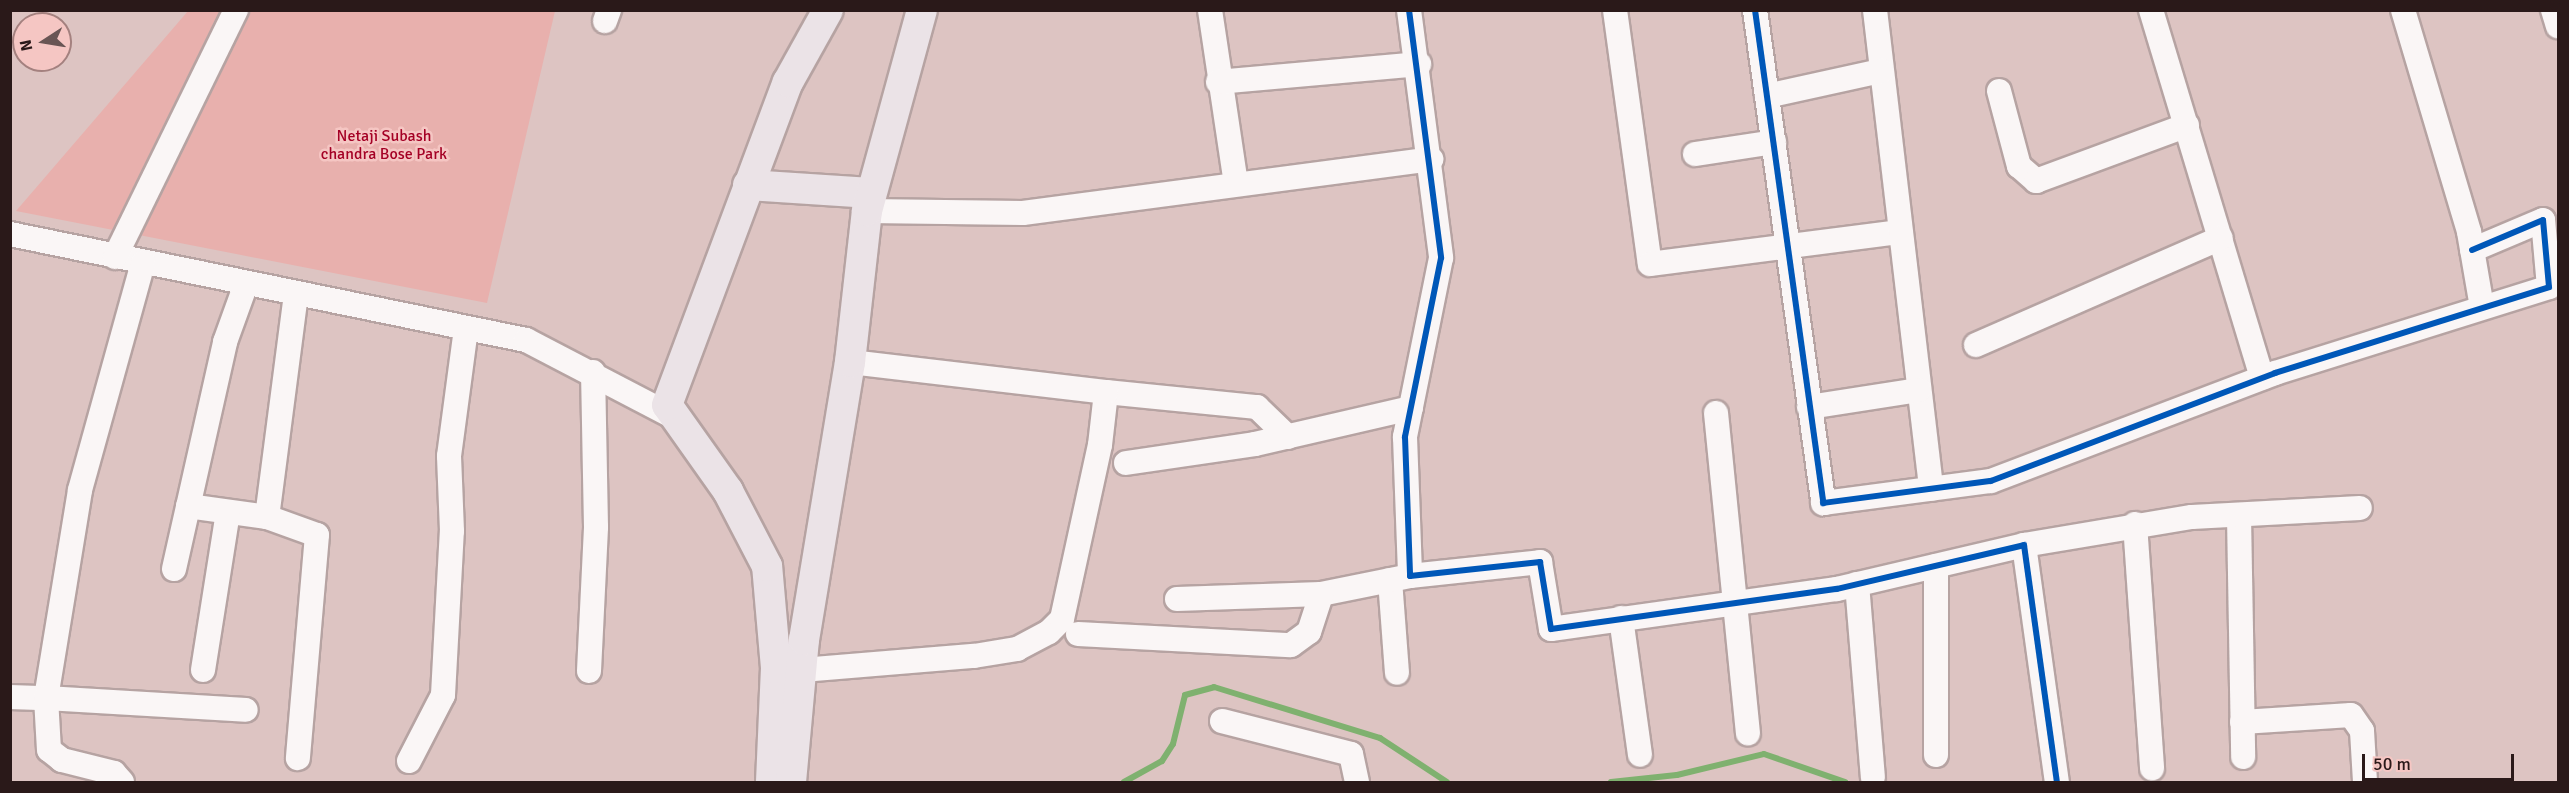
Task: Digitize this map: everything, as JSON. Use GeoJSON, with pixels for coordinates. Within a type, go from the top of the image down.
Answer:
{"type":"FeatureCollection","features":[{"type":"Feature","properties":{"kind":"main road"},"geometry":{"type":"LineString","coordinates":[[771,783],[776,668],[767,566],[728,491],[670,416],[667,405],[675,376],[788,82],[828,10]]}},
{"type":"Feature","properties":{"kind":"main road"},"geometry":{"type":"LineString","coordinates":[[791,783],[802,670],[850,362],[869,202],[922,10]]}},
{"type":"Feature","properties":{"kind":"main road"},"geometry":{"type":"LineString","coordinates":[[748,185],[869,202]]}},
{"type":"Feature","properties":{"kind":"street"},"geometry":{"type":"LineString","coordinates":[[115,257],[237,10]]}},
{"type":"Feature","properties":{"kind":"street"},"geometry":{"type":"LineString","coordinates":[[1210,10],[1218,82],[1236,183]]}},
{"type":"Feature","properties":{"kind":"street"},"geometry":{"type":"LineString","coordinates":[[1397,672],[1405,437],[1441,258],[1419,64],[1409,10]]}},
{"type":"Feature","properties":{"kind":"street"},"geometry":{"type":"LineString","coordinates":[[1615,10],[1650,264],[1900,232]]}},
{"type":"Feature","properties":{"kind":"street"},"geometry":{"type":"LineString","coordinates":[[1755,10],[1823,503],[1991,481],[2262,378],[2548,287],[2542,220],[2472,250]]}},
{"type":"Feature","properties":{"kind":"street"},"geometry":{"type":"LineString","coordinates":[[1875,10],[1931,489]]}},
{"type":"Feature","properties":{"kind":"street"},"geometry":{"type":"LineString","coordinates":[[2151,10],[2262,378]]}},
{"type":"Feature","properties":{"kind":"street"},"geometry":{"type":"LineString","coordinates":[[2403,10],[2424,69],[2472,250],[2482,308]]}},
{"type":"Feature","properties":{"kind":"street"},"geometry":{"type":"LineString","coordinates":[[2553,10],[2559,26]]}},
{"type":"Feature","properties":{"kind":"street"},"geometry":{"type":"LineString","coordinates":[[1218,82],[1419,64]]}},
{"type":"Feature","properties":{"kind":"street"},"geometry":{"type":"LineString","coordinates":[[1767,96],[1881,71]]}},
{"type":"Feature","properties":{"kind":"street"},"geometry":{"type":"LineString","coordinates":[[1999,91],[2019,166],[2036,182],[2187,125]]}},
{"type":"Feature","properties":{"kind":"street"},"geometry":{"type":"LineString","coordinates":[[1695,154],[1774,142]]}},
{"type":"Feature","properties":{"kind":"street"},"geometry":{"type":"LineString","coordinates":[[869,202],[1023,213],[1431,159]]}},
{"type":"Feature","properties":{"kind":"street"},"geometry":{"type":"LineString","coordinates":[[11,234],[526,340],[593,372],[670,416]]}},
{"type":"Feature","properties":{"kind":"street"},"geometry":{"type":"LineString","coordinates":[[1976,345],[2221,238]]}},
{"type":"Feature","properties":{"kind":"street"},"geometry":{"type":"LineString","coordinates":[[122,783],[114,773],[62,760],[49,750],[46,698],[80,490],[143,263]]}},
{"type":"Feature","properties":{"kind":"street"},"geometry":{"type":"LineString","coordinates":[[174,569],[225,342],[246,284]]}},
{"type":"Feature","properties":{"kind":"street"},"geometry":{"type":"LineString","coordinates":[[267,517],[296,294]]}},
{"type":"Feature","properties":{"kind":"street"},"geometry":{"type":"LineString","coordinates":[[409,761],[443,695],[452,531],[449,456],[466,328]]}},
{"type":"Feature","properties":{"kind":"street"},"geometry":{"type":"LineString","coordinates":[[850,362],[1257,407],[1288,437]]}},
{"type":"Feature","properties":{"kind":"street"},"geometry":{"type":"LineString","coordinates":[[589,671],[596,527],[593,372]]}},
{"type":"Feature","properties":{"kind":"street"},"geometry":{"type":"LineString","coordinates":[[1809,407],[1919,390]]}},
{"type":"Feature","properties":{"kind":"street"},"geometry":{"type":"LineString","coordinates":[[802,670],[1017,649],[1062,619],[1100,445],[1106,392]]}},
{"type":"Feature","properties":{"kind":"street"},"geometry":{"type":"LineString","coordinates":[[1126,463],[1288,437],[1411,408]]}},
{"type":"Feature","properties":{"kind":"street"},"geometry":{"type":"LineString","coordinates":[[1716,413],[1748,734]]}},
{"type":"Feature","properties":{"kind":"street"},"geometry":{"type":"LineString","coordinates":[[188,506],[267,517],[317,536],[298,758]]}},
{"type":"Feature","properties":{"kind":"street"},"geometry":{"type":"LineString","coordinates":[[1177,599],[1321,594],[1400,578],[1540,562],[1551,629],[1734,600],[1857,584],[2024,545],[2135,524],[2360,508]]}},
{"type":"Feature","properties":{"kind":"street"},"geometry":{"type":"LineString","coordinates":[[203,670],[228,512]]}},
{"type":"Feature","properties":{"kind":"street"},"geometry":{"type":"LineString","coordinates":[[2239,516],[2243,758]]}},
{"type":"Feature","properties":{"kind":"street"},"geometry":{"type":"LineString","coordinates":[[2135,524],[2152,768]]}},
{"type":"Feature","properties":{"kind":"street"},"geometry":{"type":"LineString","coordinates":[[2024,545],[2057,783]]}},
{"type":"Feature","properties":{"kind":"street"},"geometry":{"type":"LineString","coordinates":[[1936,566],[1936,755]]}},
{"type":"Feature","properties":{"kind":"street"},"geometry":{"type":"LineString","coordinates":[[1857,584],[1874,777]]}},
{"type":"Feature","properties":{"kind":"street"},"geometry":{"type":"LineString","coordinates":[[1078,634],[1291,645],[1309,632],[1321,594]]}},
{"type":"Feature","properties":{"kind":"street"},"geometry":{"type":"LineString","coordinates":[[1621,618],[1640,755]]}},
{"type":"Feature","properties":{"kind":"street"},"geometry":{"type":"LineString","coordinates":[[10,697],[246,710]]}},
{"type":"Feature","properties":{"kind":"street"},"geometry":{"type":"LineString","coordinates":[[2242,722],[2351,715],[2362,731],[2365,783]]}},
{"type":"Feature","properties":{"kind":"street"},"geometry":{"type":"LineString","coordinates":[[1222,721],[1352,754],[1357,783]]}},
{"type":"Feature","properties":{"kind":"green space","name":"Netaji Subash chandra Bose Park"},"geometry":{"type":"Polygon","coordinates":[[[188,11],[555,11],[487,303],[16,211],[188,11]]]}},
{"type":"Feature","properties":{"kind":"waterway"},"geometry":{"type":"LineString","coordinates":[[1124,782],[1162,761],[1173,744],[1185,695],[1214,687],[1380,738],[1447,782]]}},
{"type":"Feature","properties":{"kind":"waterway"},"geometry":{"type":"LineString","coordinates":[[1611,782],[1677,775],[1764,754],[1845,782]]}},
{"type":"Feature","properties":{"kind":"cycle path"},"geometry":{"type":"LineString","coordinates":[[1409,10],[1441,258],[1405,437],[1410,576],[1540,562],[1551,629],[1837,589],[2024,545],[2057,782]]}},
{"type":"Feature","properties":{"kind":"cycle path"},"geometry":{"type":"LineString","coordinates":[[1755,10],[1823,503],[1991,481],[2275,373],[2549,287],[2543,220],[2472,250]]}}]}
